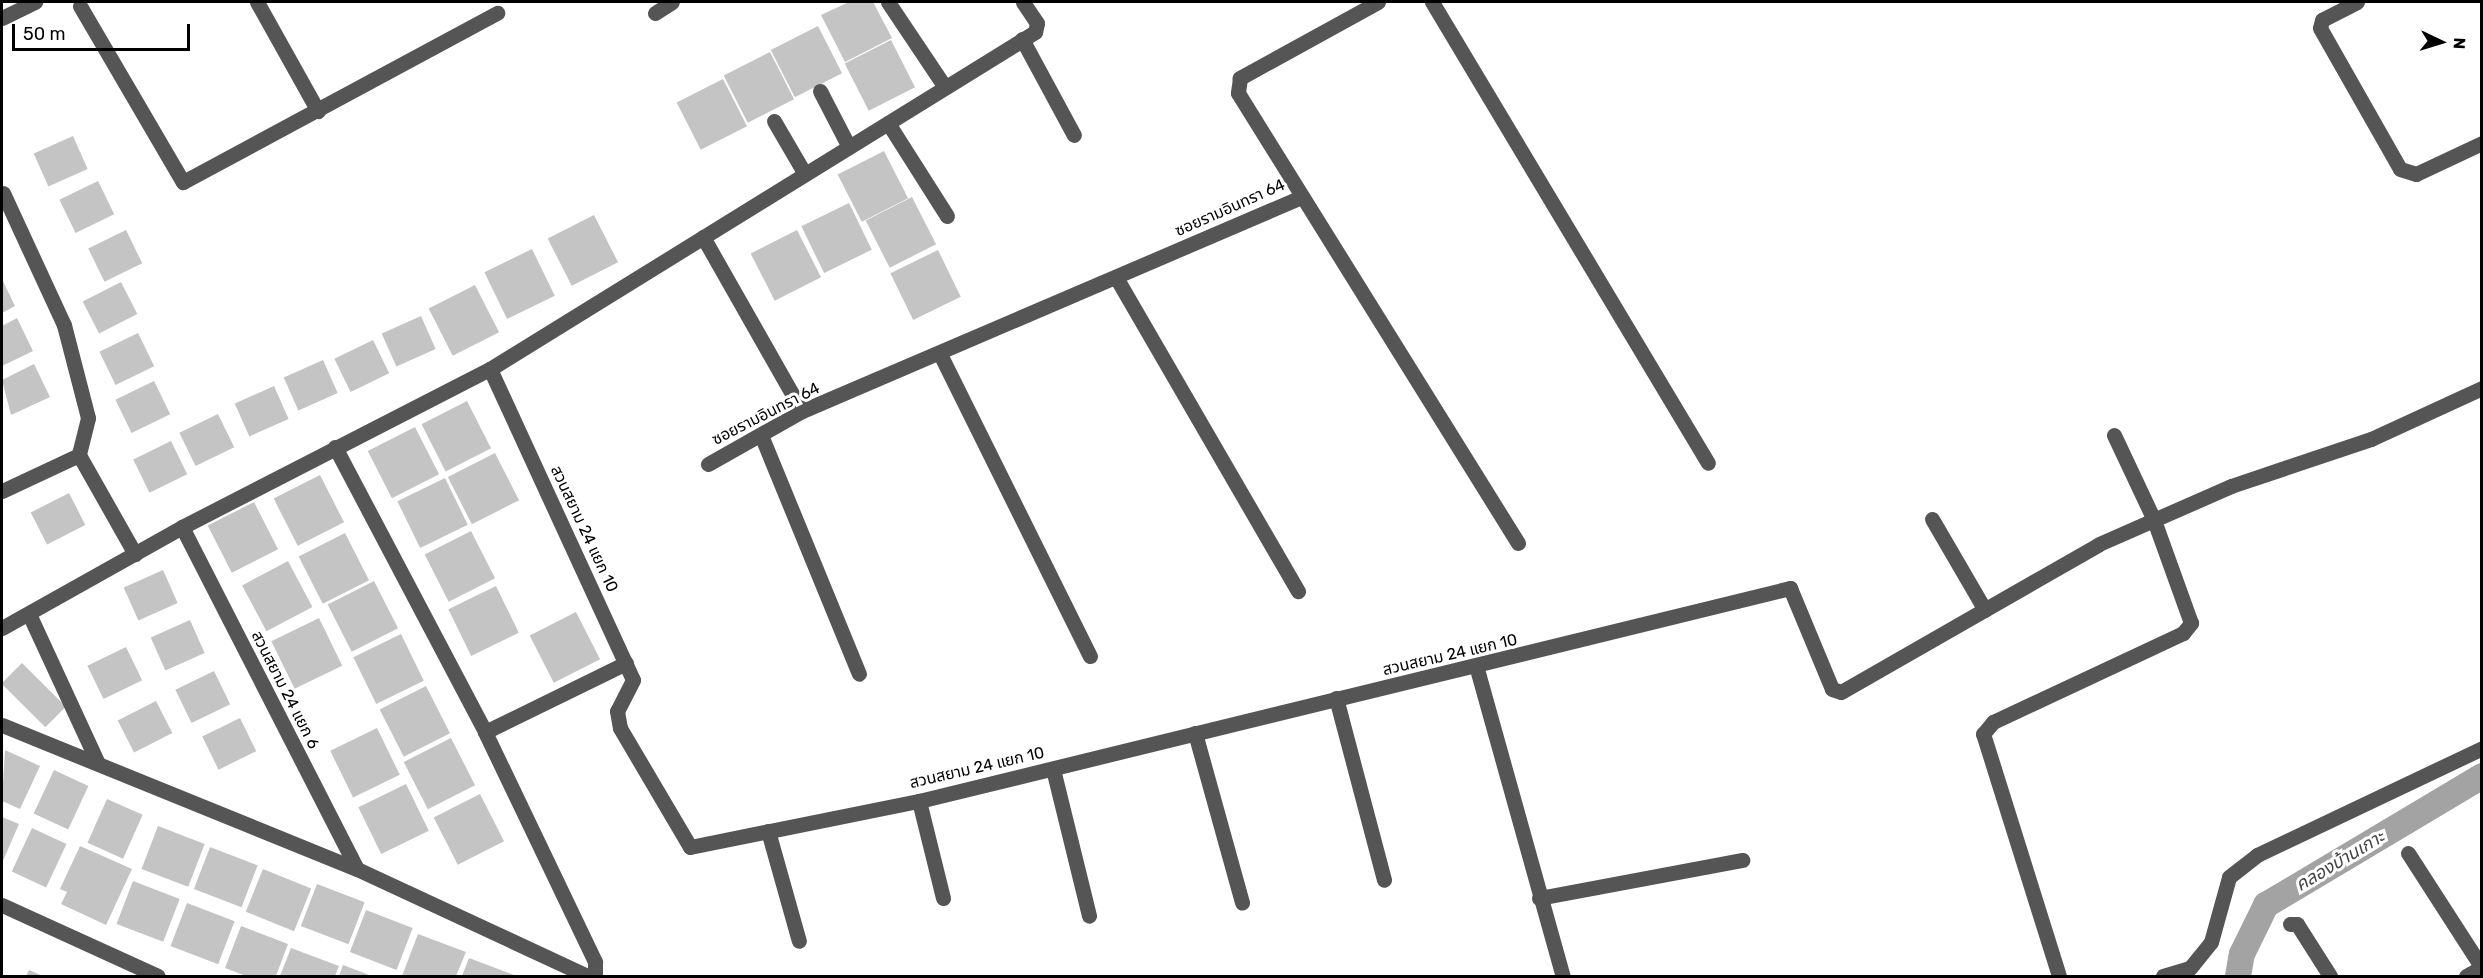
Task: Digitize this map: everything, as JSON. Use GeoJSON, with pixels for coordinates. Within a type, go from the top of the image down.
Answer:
{"type":"FeatureCollection","features":[{"type":"Feature","properties":{"kind":"street"},"geometry":{"type":"LineString","coordinates":[[2,18],[34,2]]}},
{"type":"Feature","properties":{"kind":"street"},"geometry":{"type":"LineString","coordinates":[[257,2],[318,111]]}},
{"type":"Feature","properties":{"kind":"street"},"geometry":{"type":"LineString","coordinates":[[655,13],[672,2]]}},
{"type":"Feature","properties":{"kind":"street"},"geometry":{"type":"LineString","coordinates":[[888,2],[945,87]]}},
{"type":"Feature","properties":{"kind":"street"},"geometry":{"type":"LineString","coordinates":[[2,628],[182,527],[490,369],[1038,28],[1023,2]]}},
{"type":"Feature","properties":{"kind":"street","name":"ซอยรามอินทรา 64"},"geometry":{"type":"LineString","coordinates":[[708,464],[802,411],[940,356],[1299,198],[1237,83],[1378,2]]}},
{"type":"Feature","properties":{"kind":"street"},"geometry":{"type":"LineString","coordinates":[[1432,2],[1708,463]]}},
{"type":"Feature","properties":{"kind":"street"},"geometry":{"type":"LineString","coordinates":[[2357,2],[2319,23],[2408,174],[2481,143]]}},
{"type":"Feature","properties":{"kind":"street"},"geometry":{"type":"LineString","coordinates":[[80,6],[183,182],[497,13]]}},
{"type":"Feature","properties":{"kind":"street"},"geometry":{"type":"LineString","coordinates":[[1022,39],[1074,135]]}},
{"type":"Feature","properties":{"kind":"street"},"geometry":{"type":"LineString","coordinates":[[820,91],[849,147]]}},
{"type":"Feature","properties":{"kind":"street"},"geometry":{"type":"LineString","coordinates":[[774,121],[805,174]]}},
{"type":"Feature","properties":{"kind":"street"},"geometry":{"type":"LineString","coordinates":[[888,123],[947,216]]}},
{"type":"Feature","properties":{"kind":"street"},"geometry":{"type":"LineString","coordinates":[[3,193],[64,325],[88,418],[79,455],[135,555]]}},
{"type":"Feature","properties":{"kind":"street"},"geometry":{"type":"LineString","coordinates":[[1299,198],[1518,543]]}},
{"type":"Feature","properties":{"kind":"street"},"geometry":{"type":"LineString","coordinates":[[703,237],[802,411]]}},
{"type":"Feature","properties":{"kind":"street"},"geometry":{"type":"LineString","coordinates":[[1117,279],[1298,591]]}},
{"type":"Feature","properties":{"kind":"street"},"geometry":{"type":"LineString","coordinates":[[940,356],[1090,656]]}},
{"type":"Feature","properties":{"kind":"street","name":"สวนสยาม 24 แยก 10"},"geometry":{"type":"LineString","coordinates":[[490,369],[634,682],[617,711],[620,728],[685,846],[918,801],[1336,698],[1478,669],[1790,588],[1832,689],[1841,692],[1985,610]]}},
{"type":"Feature","properties":{"kind":"street"},"geometry":{"type":"LineString","coordinates":[[1932,519],[1985,610],[2099,544],[2231,486],[2371,439],[2481,388]]}},
{"type":"Feature","properties":{"kind":"street"},"geometry":{"type":"LineString","coordinates":[[760,435],[859,674]]}},
{"type":"Feature","properties":{"kind":"street"},"geometry":{"type":"LineString","coordinates":[[2059,976],[1983,734],[1993,722],[2183,633],[2192,616],[2154,520],[2114,435]]}},
{"type":"Feature","properties":{"kind":"street"},"geometry":{"type":"LineString","coordinates":[[335,447],[485,732],[595,962],[595,976]]}},
{"type":"Feature","properties":{"kind":"street"},"geometry":{"type":"LineString","coordinates":[[2,491],[79,455]]}},
{"type":"Feature","properties":{"kind":"street","name":"สวนสยาม 24 แยก 6"},"geometry":{"type":"LineString","coordinates":[[182,527],[357,869]]}},
{"type":"Feature","properties":{"kind":"street"},"geometry":{"type":"LineString","coordinates":[[29,614],[97,761]]}},
{"type":"Feature","properties":{"kind":"street"},"geometry":{"type":"LineString","coordinates":[[485,732],[626,663]]}},
{"type":"Feature","properties":{"kind":"street"},"geometry":{"type":"LineString","coordinates":[[1478,669],[1539,898],[1563,976]]}},
{"type":"Feature","properties":{"kind":"street"},"geometry":{"type":"LineString","coordinates":[[1336,698],[1384,880]]}},
{"type":"Feature","properties":{"kind":"street"},"geometry":{"type":"LineString","coordinates":[[2,724],[357,869],[587,976]]}},
{"type":"Feature","properties":{"kind":"street"},"geometry":{"type":"LineString","coordinates":[[1195,734],[1242,903]]}},
{"type":"Feature","properties":{"kind":"street"},"geometry":{"type":"LineString","coordinates":[[2163,976],[2190,968],[2211,942],[2229,877],[2257,855],[2481,748]]}},
{"type":"Feature","properties":{"kind":"street"},"geometry":{"type":"LineString","coordinates":[[1053,769],[1089,916]]}},
{"type":"Feature","properties":{"kind":"street"},"geometry":{"type":"LineString","coordinates":[[918,801],[944,898]]}},
{"type":"Feature","properties":{"kind":"street"},"geometry":{"type":"LineString","coordinates":[[768,831],[799,941]]}},
{"type":"Feature","properties":{"kind":"street"},"geometry":{"type":"LineString","coordinates":[[2408,853],[2481,967],[2466,976]]}},
{"type":"Feature","properties":{"kind":"street"},"geometry":{"type":"LineString","coordinates":[[1539,898],[1742,860]]}},
{"type":"Feature","properties":{"kind":"street"},"geometry":{"type":"LineString","coordinates":[[2,905],[158,976]]}},
{"type":"Feature","properties":{"kind":"street"},"geometry":{"type":"LineString","coordinates":[[2290,924],[2297,924],[2330,976]]}},
{"type":"Feature","properties":{"kind":"building"},"geometry":{"type":"Polygon","coordinates":[[[849,2],[873,2],[892,38],[845,62],[821,15],[849,2]]]}},
{"type":"Feature","properties":{"kind":"building"},"geometry":{"type":"Polygon","coordinates":[[[818,26],[842,73],[795,97],[771,50],[818,26]]]}},
{"type":"Feature","properties":{"kind":"building"},"geometry":{"type":"Polygon","coordinates":[[[891,40],[915,87],[869,111],[845,64],[891,40]]]}},
{"type":"Feature","properties":{"kind":"building"},"geometry":{"type":"Polygon","coordinates":[[[770,52],[794,99],[748,123],[724,76],[770,52]]]}},
{"type":"Feature","properties":{"kind":"building"},"geometry":{"type":"Polygon","coordinates":[[[723,79],[747,126],[701,150],[677,103],[723,79]]]}},
{"type":"Feature","properties":{"kind":"building"},"geometry":{"type":"Polygon","coordinates":[[[73,136],[88,169],[48,186],[34,153],[73,136]]]}},
{"type":"Feature","properties":{"kind":"building"},"geometry":{"type":"Polygon","coordinates":[[[884,151],[908,198],[862,222],[838,175],[884,151]]]}},
{"type":"Feature","properties":{"kind":"building"},"geometry":{"type":"Polygon","coordinates":[[[98,181],[114,214],[76,233],[59,200],[98,181]]]}},
{"type":"Feature","properties":{"kind":"building"},"geometry":{"type":"Polygon","coordinates":[[[912,197],[936,244],[890,268],[866,221],[912,197]]]}},
{"type":"Feature","properties":{"kind":"building"},"geometry":{"type":"Polygon","coordinates":[[[849,203],[872,250],[824,273],[801,226],[849,203]]]}},
{"type":"Feature","properties":{"kind":"building"},"geometry":{"type":"Polygon","coordinates":[[[594,215],[618,262],[572,286],[548,239],[594,215]]]}},
{"type":"Feature","properties":{"kind":"building"},"geometry":{"type":"Polygon","coordinates":[[[126,230],[142,263],[104,282],[88,248],[126,230]]]}},
{"type":"Feature","properties":{"kind":"building"},"geometry":{"type":"Polygon","coordinates":[[[797,230],[821,277],[775,301],[751,254],[797,230]]]}},
{"type":"Feature","properties":{"kind":"building"},"geometry":{"type":"Polygon","coordinates":[[[532,249],[555,296],[507,319],[484,272],[532,249]]]}},
{"type":"Feature","properties":{"kind":"building"},"geometry":{"type":"Polygon","coordinates":[[[938,250],[961,297],[913,320],[890,273],[938,250]]]}},
{"type":"Feature","properties":{"kind":"building"},"geometry":{"type":"Polygon","coordinates":[[[2,279],[15,306],[2,313],[2,279]]]}},
{"type":"Feature","properties":{"kind":"building"},"geometry":{"type":"Polygon","coordinates":[[[121,282],[137,314],[99,334],[83,302],[121,282]]]}},
{"type":"Feature","properties":{"kind":"building"},"geometry":{"type":"Polygon","coordinates":[[[475,285],[499,332],[453,356],[429,309],[475,285]]]}},
{"type":"Feature","properties":{"kind":"building"},"geometry":{"type":"Polygon","coordinates":[[[421,316],[436,349],[396,366],[382,333],[421,316]]]}},
{"type":"Feature","properties":{"kind":"building"},"geometry":{"type":"Polygon","coordinates":[[[17,318],[33,351],[2,366],[2,326],[17,318]]]}},
{"type":"Feature","properties":{"kind":"building"},"geometry":{"type":"Polygon","coordinates":[[[138,333],[154,366],[116,385],[99,352],[138,333]]]}},
{"type":"Feature","properties":{"kind":"building"},"geometry":{"type":"Polygon","coordinates":[[[373,340],[389,373],[351,392],[334,359],[373,340]]]}},
{"type":"Feature","properties":{"kind":"building"},"geometry":{"type":"Polygon","coordinates":[[[323,360],[338,393],[298,410],[284,377],[323,360]]]}},
{"type":"Feature","properties":{"kind":"building"},"geometry":{"type":"Polygon","coordinates":[[[34,364],[50,397],[11,415],[2,380],[34,364]]]}},
{"type":"Feature","properties":{"kind":"building"},"geometry":{"type":"Polygon","coordinates":[[[154,381],[170,414],[132,433],[115,400],[154,381]]]}},
{"type":"Feature","properties":{"kind":"building"},"geometry":{"type":"Polygon","coordinates":[[[274,386],[289,419],[249,436],[235,403],[274,386]]]}},
{"type":"Feature","properties":{"kind":"building"},"geometry":{"type":"Polygon","coordinates":[[[467,401],[491,448],[446,471],[422,424],[467,401]]]}},
{"type":"Feature","properties":{"kind":"building"},"geometry":{"type":"Polygon","coordinates":[[[218,414],[234,447],[196,466],[179,433],[218,414]]]}},
{"type":"Feature","properties":{"kind":"building"},"geometry":{"type":"Polygon","coordinates":[[[415,427],[439,474],[392,498],[368,451],[415,427]]]}},
{"type":"Feature","properties":{"kind":"building"},"geometry":{"type":"Polygon","coordinates":[[[171,441],[187,474],[149,493],[133,459],[171,441]]]}},
{"type":"Feature","properties":{"kind":"building"},"geometry":{"type":"Polygon","coordinates":[[[495,453],[519,500],[472,524],[448,477],[495,453]]]}},
{"type":"Feature","properties":{"kind":"building"},"geometry":{"type":"Polygon","coordinates":[[[320,475],[344,522],[298,546],[274,499],[320,475]]]}},
{"type":"Feature","properties":{"kind":"building"},"geometry":{"type":"Polygon","coordinates":[[[445,478],[468,525],[420,548],[397,501],[445,478]]]}},
{"type":"Feature","properties":{"kind":"building"},"geometry":{"type":"Polygon","coordinates":[[[69,493],[85,525],[47,545],[31,513],[69,493]]]}},
{"type":"Feature","properties":{"kind":"building"},"geometry":{"type":"Polygon","coordinates":[[[254,502],[278,549],[232,573],[208,526],[254,502]]]}},
{"type":"Feature","properties":{"kind":"building"},"geometry":{"type":"Polygon","coordinates":[[[471,531],[495,578],[449,602],[425,555],[471,531]]]}},
{"type":"Feature","properties":{"kind":"building"},"geometry":{"type":"Polygon","coordinates":[[[345,533],[369,580],[323,604],[299,557],[345,533]]]}},
{"type":"Feature","properties":{"kind":"building"},"geometry":{"type":"Polygon","coordinates":[[[288,561],[312,607],[266,631],[242,585],[288,561]]]}},
{"type":"Feature","properties":{"kind":"building"},"geometry":{"type":"Polygon","coordinates":[[[163,570],[178,603],[138,620],[124,587],[163,570]]]}},
{"type":"Feature","properties":{"kind":"building"},"geometry":{"type":"Polygon","coordinates":[[[374,581],[398,628],[352,652],[328,605],[374,581]]]}},
{"type":"Feature","properties":{"kind":"building"},"geometry":{"type":"Polygon","coordinates":[[[496,586],[519,633],[471,656],[448,609],[496,586]]]}},
{"type":"Feature","properties":{"kind":"building"},"geometry":{"type":"Polygon","coordinates":[[[576,612],[600,659],[554,683],[530,636],[576,612]]]}},
{"type":"Feature","properties":{"kind":"building"},"geometry":{"type":"Polygon","coordinates":[[[319,618],[342,666],[295,689],[271,641],[319,618]]]}},
{"type":"Feature","properties":{"kind":"building"},"geometry":{"type":"Polygon","coordinates":[[[190,620],[205,653],[165,670],[151,637],[190,620]]]}},
{"type":"Feature","properties":{"kind":"building"},"geometry":{"type":"Polygon","coordinates":[[[401,634],[424,681],[376,704],[353,657],[401,634]]]}},
{"type":"Feature","properties":{"kind":"building"},"geometry":{"type":"Polygon","coordinates":[[[126,647],[142,680],[104,699],[87,666],[126,647]]]}},
{"type":"Feature","properties":{"kind":"building"},"geometry":{"type":"Polygon","coordinates":[[[22,663],[66,707],[45,727],[2,684],[22,663]]]}},
{"type":"Feature","properties":{"kind":"building"},"geometry":{"type":"Polygon","coordinates":[[[214,671],[230,704],[192,723],[175,690],[214,671]]]}},
{"type":"Feature","properties":{"kind":"building"},"geometry":{"type":"Polygon","coordinates":[[[426,686],[450,733],[404,757],[380,710],[426,686]]]}},
{"type":"Feature","properties":{"kind":"building"},"geometry":{"type":"Polygon","coordinates":[[[156,701],[172,733],[134,753],[118,721],[156,701]]]}},
{"type":"Feature","properties":{"kind":"building"},"geometry":{"type":"Polygon","coordinates":[[[240,718],[256,751],[218,770],[202,736],[240,718]]]}},
{"type":"Feature","properties":{"kind":"building"},"geometry":{"type":"Polygon","coordinates":[[[377,728],[400,775],[353,798],[330,751],[377,728]]]}},
{"type":"Feature","properties":{"kind":"building"},"geometry":{"type":"Polygon","coordinates":[[[451,738],[475,785],[428,809],[404,762],[451,738]]]}},
{"type":"Feature","properties":{"kind":"building"},"geometry":{"type":"Polygon","coordinates":[[[5,750],[40,766],[20,809],[2,801],[5,750]]]}},
{"type":"Feature","properties":{"kind":"building"},"geometry":{"type":"Polygon","coordinates":[[[54,770],[88,786],[68,830],[34,814],[54,770]]]}},
{"type":"Feature","properties":{"kind":"building"},"geometry":{"type":"Polygon","coordinates":[[[406,784],[429,831],[381,854],[358,807],[406,784]]]}},
{"type":"Feature","properties":{"kind":"building"},"geometry":{"type":"Polygon","coordinates":[[[480,794],[504,841],[458,865],[434,818],[480,794]]]}},
{"type":"Feature","properties":{"kind":"building"},"geometry":{"type":"Polygon","coordinates":[[[107,799],[143,815],[123,859],[87,843],[107,799]]]}},
{"type":"Feature","properties":{"kind":"building"},"geometry":{"type":"Polygon","coordinates":[[[2,817],[19,824],[2,863],[2,817]]]}},
{"type":"Feature","properties":{"kind":"building"},"geometry":{"type":"Polygon","coordinates":[[[158,826],[205,844],[188,887],[142,869],[158,826]]]}},
{"type":"Feature","properties":{"kind":"building"},"geometry":{"type":"Polygon","coordinates":[[[32,828],[66,844],[46,888],[12,872],[32,828]]]}},
{"type":"Feature","properties":{"kind":"building"},"geometry":{"type":"Polygon","coordinates":[[[80,846],[132,869],[106,925],[61,904],[67,892],[60,889],[80,846]]]}},
{"type":"Feature","properties":{"kind":"building"},"geometry":{"type":"Polygon","coordinates":[[[210,847],[258,865],[241,907],[194,889],[210,847]]]}},
{"type":"Feature","properties":{"kind":"building"},"geometry":{"type":"Polygon","coordinates":[[[263,869],[311,888],[294,931],[246,912],[263,869]]]}},
{"type":"Feature","properties":{"kind":"building"},"geometry":{"type":"Polygon","coordinates":[[[133,881],[180,899],[163,942],[117,924],[133,881]]]}},
{"type":"Feature","properties":{"kind":"building"},"geometry":{"type":"Polygon","coordinates":[[[317,884],[365,902],[348,944],[301,926],[317,884]]]}},
{"type":"Feature","properties":{"kind":"building"},"geometry":{"type":"Polygon","coordinates":[[[187,903],[235,921],[218,964],[171,946],[187,903]]]}},
{"type":"Feature","properties":{"kind":"building"},"geometry":{"type":"Polygon","coordinates":[[[366,910],[413,928],[397,970],[350,952],[366,910]]]}},
{"type":"Feature","properties":{"kind":"building"},"geometry":{"type":"Polygon","coordinates":[[[241,926],[288,944],[276,976],[246,976],[225,968],[241,926]]]}},
{"type":"Feature","properties":{"kind":"building"},"geometry":{"type":"Polygon","coordinates":[[[418,934],[466,952],[456,976],[402,976],[418,934]]]}},
{"type":"Feature","properties":{"kind":"building"},"geometry":{"type":"Polygon","coordinates":[[[291,948],[339,966],[335,976],[280,976],[291,948]]]}},
{"type":"Feature","properties":{"kind":"building"},"geometry":{"type":"Polygon","coordinates":[[[469,958],[517,976],[462,976],[469,958]]]}},
{"type":"Feature","properties":{"kind":"building"},"geometry":{"type":"Polygon","coordinates":[[[343,965],[372,976],[339,976],[343,965]]]}},
{"type":"Feature","properties":{"kind":"building"},"geometry":{"type":"Polygon","coordinates":[[[29,970],[43,976],[26,976],[29,970]]]}},
{"type":"Feature","properties":{"kind":"waterway","name":"คลองบ้านเกาะ"},"geometry":{"type":"LineString","coordinates":[[2238,976],[2242,954],[2266,905],[2482,776]]}}]}
